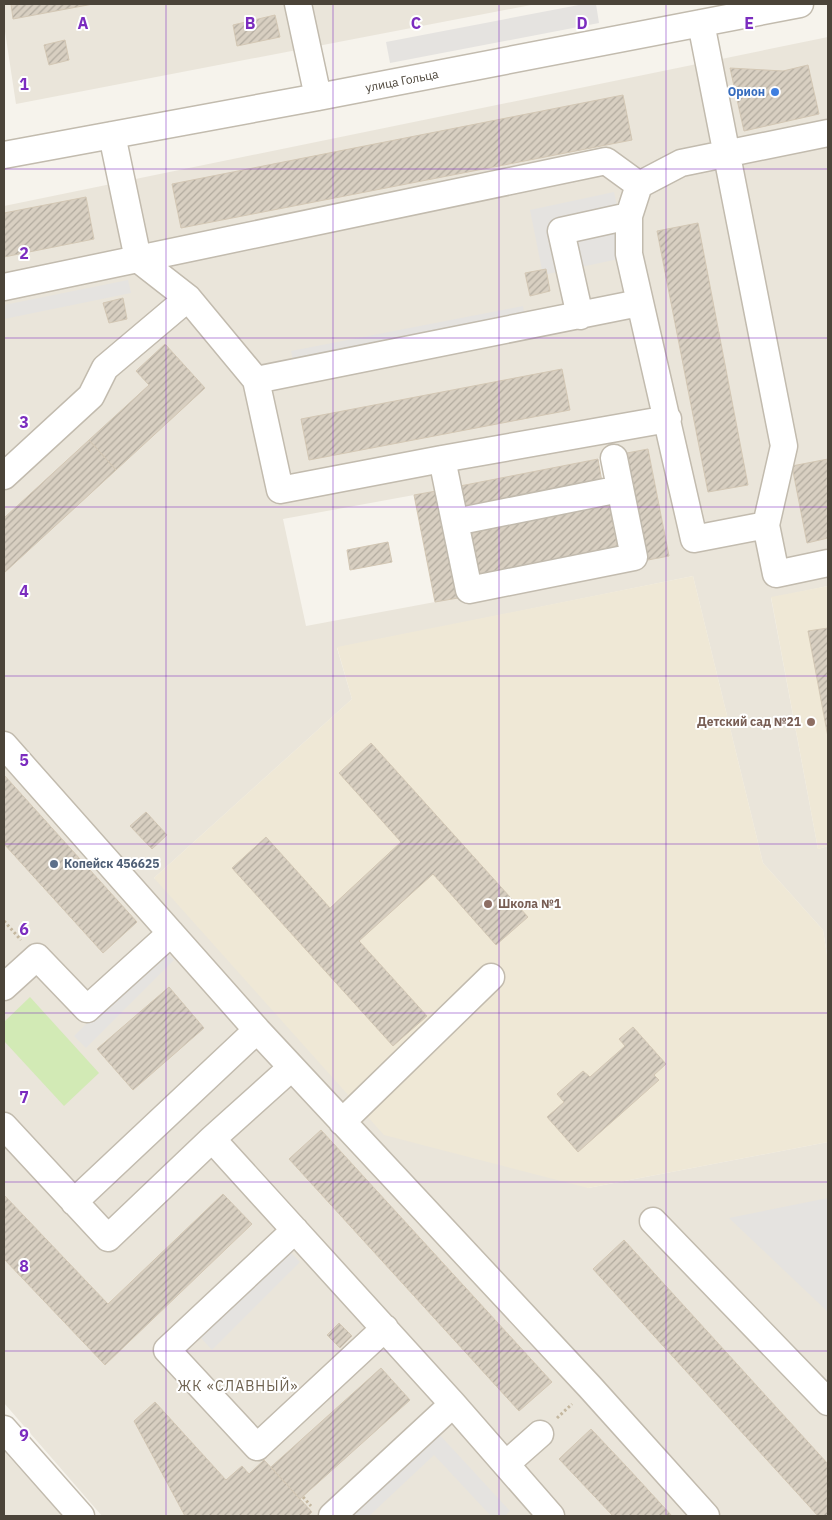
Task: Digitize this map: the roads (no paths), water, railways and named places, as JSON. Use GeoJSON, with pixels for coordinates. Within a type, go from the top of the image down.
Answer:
{"type":"FeatureCollection","features":[{"type":"Feature","properties":{"kind":"street"},"geometry":{"type":"LineString","coordinates":[[298,4],[318,97]]}},
{"type":"Feature","properties":{"kind":"street","name":"улица Гольца"},"geometry":{"type":"LineString","coordinates":[[5,147],[112,135],[800,4]]}},
{"type":"Feature","properties":{"kind":"street"},"geometry":{"type":"LineString","coordinates":[[701,23],[784,446],[766,525],[776,574],[828,563]]}},
{"type":"Feature","properties":{"kind":"street"},"geometry":{"type":"LineString","coordinates":[[766,525],[694,539],[629,254],[630,216],[639,185],[681,163],[828,133]]}},
{"type":"Feature","properties":{"kind":"street"},"geometry":{"type":"LineString","coordinates":[[112,135],[138,259],[188,298],[256,380],[280,490],[668,419]]}},
{"type":"Feature","properties":{"kind":"street"},"geometry":{"type":"LineString","coordinates":[[4,287],[606,161],[639,185]]}},
{"type":"Feature","properties":{"kind":"street"},"geometry":{"type":"LineString","coordinates":[[580,316],[560,231],[630,216]]}},
{"type":"Feature","properties":{"kind":"street"},"geometry":{"type":"LineString","coordinates":[[4,476],[91,396],[105,368],[188,298]]}},
{"type":"Feature","properties":{"kind":"street"},"geometry":{"type":"LineString","coordinates":[[256,380],[640,303]]}},
{"type":"Feature","properties":{"kind":"street"},"geometry":{"type":"LineString","coordinates":[[442,459],[469,590],[634,556],[614,458]]}},
{"type":"Feature","properties":{"kind":"street"},"geometry":{"type":"LineString","coordinates":[[455,522],[620,489]]}},
{"type":"Feature","properties":{"kind":"street"},"geometry":{"type":"LineString","coordinates":[[4,745],[291,1068],[590,1387],[706,1516]]}},
{"type":"Feature","properties":{"kind":"street"},"geometry":{"type":"LineString","coordinates":[[4,987],[37,957],[87,1008],[171,932]]}},
{"type":"Feature","properties":{"kind":"street"},"geometry":{"type":"LineString","coordinates":[[342,1122],[492,977]]}},
{"type":"Feature","properties":{"kind":"street"},"geometry":{"type":"LineString","coordinates":[[74,1202],[257,1030]]}},
{"type":"Feature","properties":{"kind":"street"},"geometry":{"type":"LineString","coordinates":[[4,1126],[108,1238],[212,1139],[291,1068]]}},
{"type":"Feature","properties":{"kind":"street"},"geometry":{"type":"LineString","coordinates":[[212,1139],[385,1328],[506,1464],[539,1512]]}},
{"type":"Feature","properties":{"kind":"street"},"geometry":{"type":"LineString","coordinates":[[653,1221],[828,1402]]}},
{"type":"Feature","properties":{"kind":"street"},"geometry":{"type":"LineString","coordinates":[[295,1230],[167,1350],[257,1447],[385,1328]]}},
{"type":"Feature","properties":{"kind":"street"},"geometry":{"type":"LineString","coordinates":[[332,1516],[453,1404]]}},
{"type":"Feature","properties":{"kind":"street"},"geometry":{"type":"LineString","coordinates":[[4,1429],[81,1516]]}},
{"type":"Feature","properties":{"kind":"street"},"geometry":{"type":"LineString","coordinates":[[506,1464],[540,1434]]}},
{"type":"Feature","properties":{"kind":"place","name":"Орион"},"geometry":{"type":"Point","coordinates":[775,92]}},
{"type":"Feature","properties":{"kind":"place","name":"Детский сад №21"},"geometry":{"type":"Point","coordinates":[811,722]}},
{"type":"Feature","properties":{"kind":"place","name":"Копейск 456625"},"geometry":{"type":"Point","coordinates":[54,864]}},
{"type":"Feature","properties":{"kind":"place","name":"Школа №1"},"geometry":{"type":"Point","coordinates":[488,904]}},
{"type":"Feature","properties":{"kind":"district","name":"ЖК «СЛАВНЫЙ»"},"geometry":{"type":"Point","coordinates":[238,1386]}}]}
